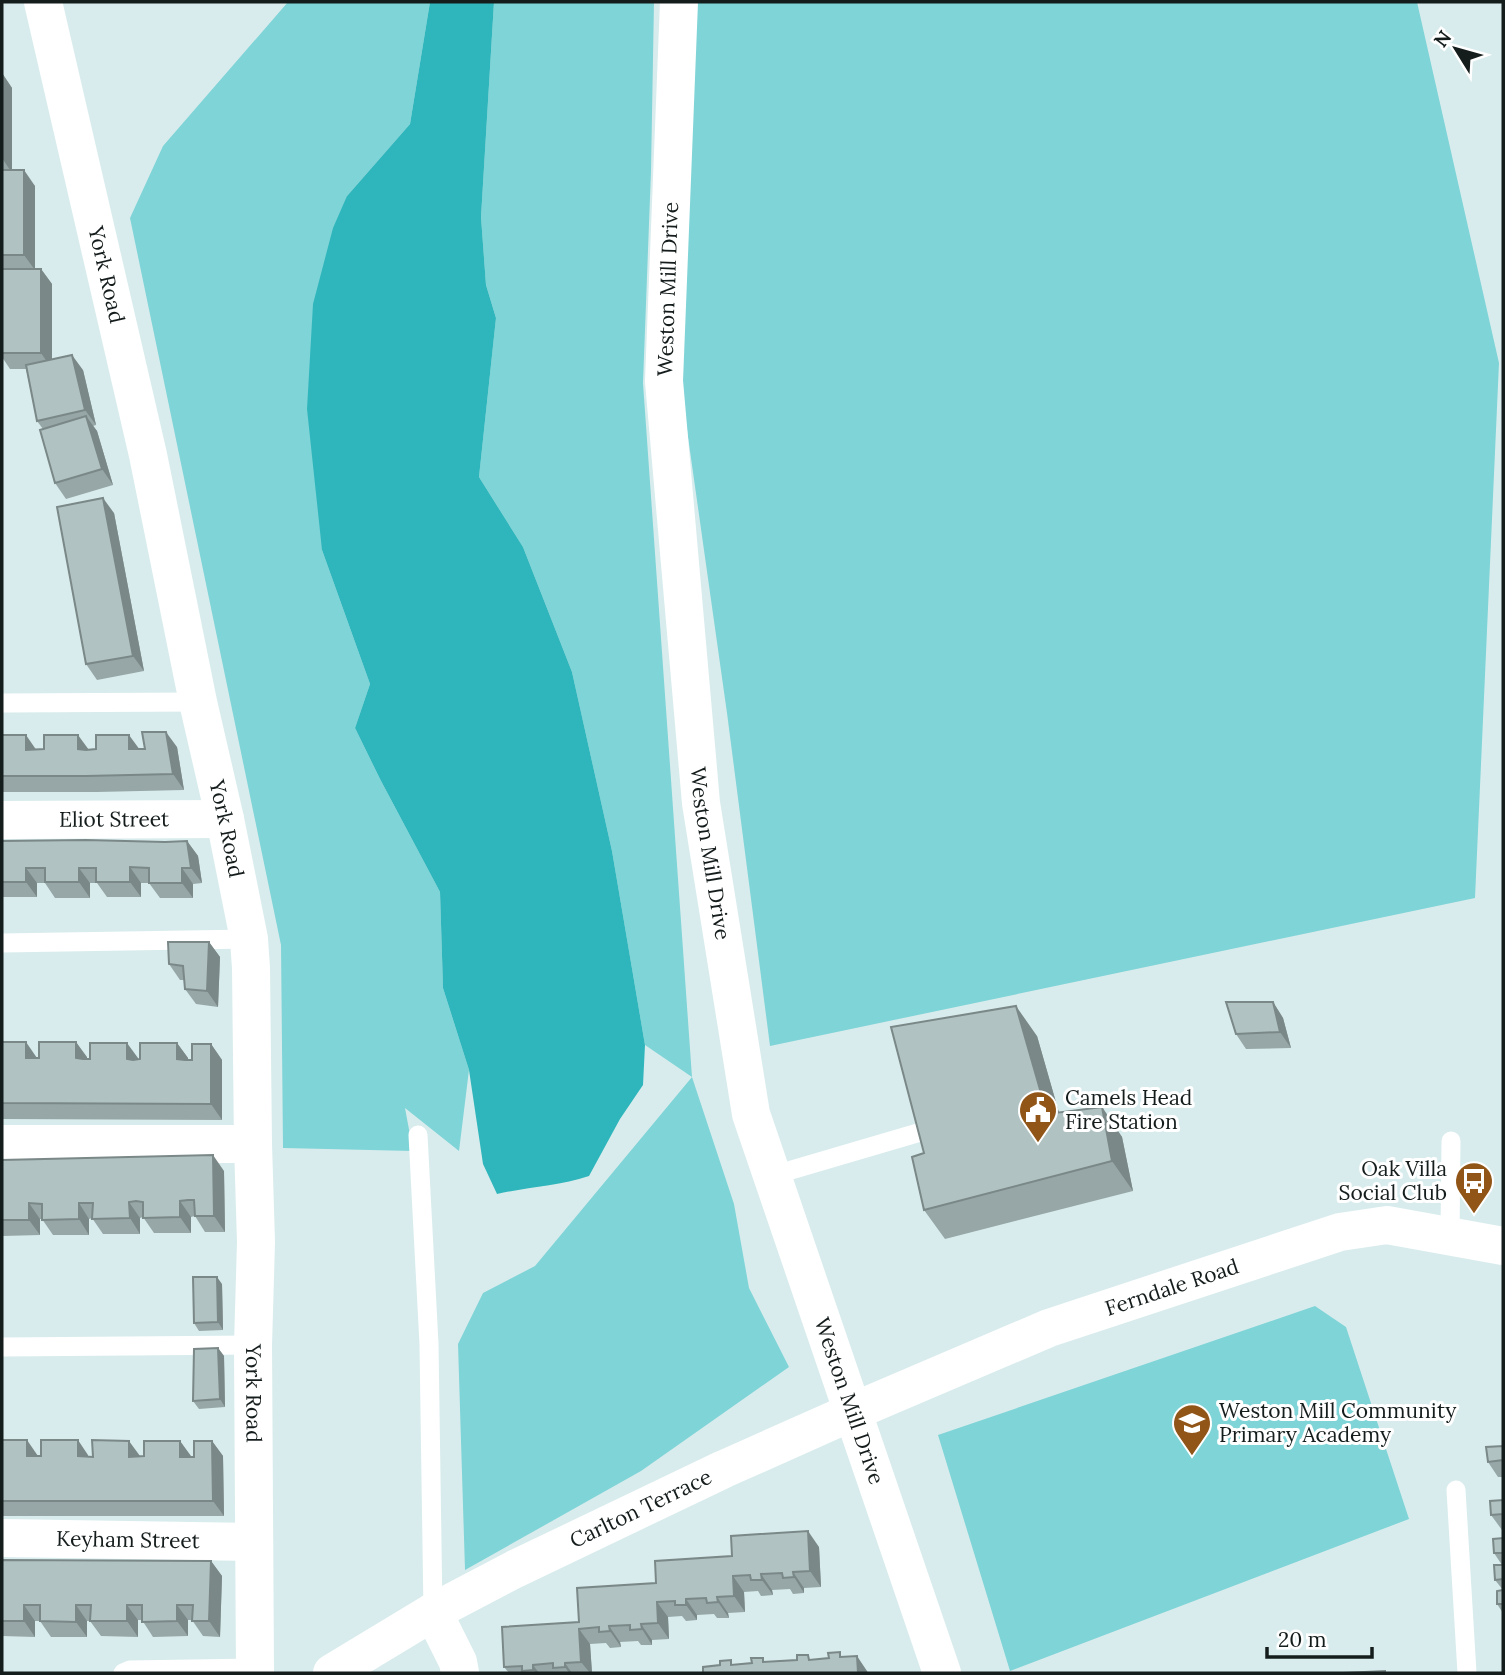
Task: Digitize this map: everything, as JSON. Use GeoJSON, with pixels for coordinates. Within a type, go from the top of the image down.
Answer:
{"type":"FeatureCollection","features":[{"type":"Feature","properties":{"kind":"street","name":"Weston Mill Drive"},"geometry":{"type":"LineString","coordinates":[[679,2],[664,381],[701,803],[751,1114],[942,1673]]}},
{"type":"Feature","properties":{"kind":"street","name":"York Road"},"geometry":{"type":"LineString","coordinates":[[45,3],[148,454],[249,939],[256,1242],[253,1345],[255,1670]]}},
{"type":"Feature","properties":{"kind":"street","name":"Eliot Street"},"geometry":{"type":"LineString","coordinates":[[2,820],[225,819]]}},
{"type":"Feature","properties":{"kind":"street"},"geometry":{"type":"LineString","coordinates":[[2,1144],[253,1144]]}},
{"type":"Feature","properties":{"kind":"street","name":"Ferndale Road"},"geometry":{"type":"LineString","coordinates":[[852,1412],[1049,1328],[1340,1232],[1387,1225],[1503,1246]]}},
{"type":"Feature","properties":{"kind":"street","name":"Carlton Terrace"},"geometry":{"type":"LineString","coordinates":[[332,1673],[433,1612],[515,1569],[724,1469],[852,1412]]}},
{"type":"Feature","properties":{"kind":"street","name":"Keyham Street"},"geometry":{"type":"LineString","coordinates":[[2,1538],[254,1542]]}},
{"type":"Feature","properties":{"kind":"street"},"geometry":{"type":"LineString","coordinates":[[433,1612],[458,1662],[460,1673]]}},
{"type":"Feature","properties":{"kind":"lane"},"geometry":{"type":"LineString","coordinates":[[2,703],[198,702]]}},
{"type":"Feature","properties":{"kind":"lane"},"geometry":{"type":"LineString","coordinates":[[2,943],[249,939]]}},
{"type":"Feature","properties":{"kind":"lane"},"geometry":{"type":"LineString","coordinates":[[771,1176],[931,1129]]}},
{"type":"Feature","properties":{"kind":"lane"},"geometry":{"type":"LineString","coordinates":[[418,1135],[429,1344],[433,1612]]}},
{"type":"Feature","properties":{"kind":"lane"},"geometry":{"type":"LineString","coordinates":[[1450,1236],[1451,1140]]}},
{"type":"Feature","properties":{"kind":"lane"},"geometry":{"type":"LineString","coordinates":[[2,1347],[253,1345]]}},
{"type":"Feature","properties":{"kind":"lane"},"geometry":{"type":"LineString","coordinates":[[1456,1490],[1467,1673]]}},
{"type":"Feature","properties":{"kind":"lane"},"geometry":{"type":"LineString","coordinates":[[123,1673],[130,1670],[255,1670]]}},
{"type":"Feature","properties":{"kind":"shaded area"},"geometry":{"type":"Polygon","coordinates":[[[288,2],[430,2],[410,124],[347,196],[322,550],[370,684],[355,728],[440,892],[443,988],[469,1070],[459,1151],[405,1108],[413,1151],[283,1148],[281,945],[130,218],[163,146],[288,2]]]}},
{"type":"Feature","properties":{"kind":"shaded area"},"geometry":{"type":"Polygon","coordinates":[[[430,2],[494,2],[481,217],[486,285],[496,318],[479,477],[523,547],[572,672],[612,851],[645,1045],[643,1085],[620,1119],[589,1176],[497,1194],[483,1164],[469,1070],[443,988],[440,892],[355,728],[370,684],[322,550],[307,409],[313,304],[333,228],[347,196],[410,124],[430,2]]]}},
{"type":"Feature","properties":{"kind":"shaded area"},"geometry":{"type":"Polygon","coordinates":[[[494,2],[654,2],[643,383],[692,1077],[645,1045],[612,851],[572,672],[523,547],[479,477],[496,318],[486,285],[481,217],[494,2]]]}},
{"type":"Feature","properties":{"kind":"shaded area"},"geometry":{"type":"Polygon","coordinates":[[[691,2],[1417,2],[1499,363],[1475,898],[770,1046],[678,366],[691,2]]]}},
{"type":"Feature","properties":{"kind":"shaded area"},"geometry":{"type":"Polygon","coordinates":[[[692,1077],[734,1204],[749,1288],[789,1367],[641,1471],[465,1570],[458,1344],[483,1293],[535,1266],[692,1077]]]}},
{"type":"Feature","properties":{"kind":"shaded area"},"geometry":{"type":"Polygon","coordinates":[[[1315,1306],[1346,1327],[1409,1519],[1010,1671],[938,1435],[1315,1306]]]}},
{"type":"Feature","properties":{"kind":"building"},"geometry":{"type":"Polygon","coordinates":[[[2,170],[24,170],[24,255],[2,255],[2,170]]]}},
{"type":"Feature","properties":{"kind":"building"},"geometry":{"type":"Polygon","coordinates":[[[2,269],[41,269],[41,353],[2,353],[2,269]]]}},
{"type":"Feature","properties":{"kind":"building"},"geometry":{"type":"Polygon","coordinates":[[[72,355],[85,410],[37,421],[26,365],[72,355]]]}},
{"type":"Feature","properties":{"kind":"building"},"geometry":{"type":"Polygon","coordinates":[[[86,416],[102,469],[55,483],[40,430],[86,416]]]}},
{"type":"Feature","properties":{"kind":"building"},"geometry":{"type":"Polygon","coordinates":[[[103,498],[133,656],[86,664],[57,507],[103,498]]]}},
{"type":"Feature","properties":{"kind":"building"},"geometry":{"type":"Polygon","coordinates":[[[142,732],[166,732],[173,774],[2,776],[2,735],[26,735],[26,750],[44,749],[44,735],[78,735],[78,749],[86,750],[96,749],[96,735],[129,735],[129,749],[145,749],[142,732]]]}},
{"type":"Feature","properties":{"kind":"building"},"geometry":{"type":"Polygon","coordinates":[[[2,841],[187,841],[191,868],[182,868],[182,883],[149,883],[149,868],[130,867],[130,882],[96,882],[96,868],[79,868],[79,882],[45,882],[45,868],[26,868],[26,882],[2,882],[2,841]]]}},
{"type":"Feature","properties":{"kind":"building"},"geometry":{"type":"Polygon","coordinates":[[[168,942],[209,942],[207,991],[185,989],[183,966],[169,964],[168,942]]]}},
{"type":"Feature","properties":{"kind":"building"},"geometry":{"type":"Polygon","coordinates":[[[1226,1002],[1273,1002],[1280,1032],[1236,1034],[1226,1002]]]}},
{"type":"Feature","properties":{"kind":"building"},"geometry":{"type":"Polygon","coordinates":[[[1016,1006],[1047,1114],[1102,1107],[1112,1161],[924,1210],[912,1157],[924,1153],[891,1027],[1016,1006]]]}},
{"type":"Feature","properties":{"kind":"building"},"geometry":{"type":"Polygon","coordinates":[[[2,1042],[26,1042],[26,1058],[39,1058],[39,1042],[76,1042],[76,1058],[83,1059],[90,1059],[90,1043],[127,1043],[127,1059],[133,1060],[140,1059],[140,1043],[177,1043],[177,1059],[185,1060],[192,1060],[192,1044],[211,1044],[211,1104],[2,1103],[2,1042]]]}},
{"type":"Feature","properties":{"kind":"building"},"geometry":{"type":"Polygon","coordinates":[[[213,1155],[214,1216],[195,1216],[194,1200],[188,1200],[180,1201],[180,1217],[143,1218],[143,1202],[136,1201],[129,1202],[130,1218],[92,1219],[93,1203],[79,1203],[79,1219],[42,1220],[42,1204],[29,1203],[29,1220],[2,1220],[2,1160],[213,1155]]]}},
{"type":"Feature","properties":{"kind":"building"},"geometry":{"type":"Polygon","coordinates":[[[193,1277],[217,1277],[218,1322],[194,1323],[193,1277]]]}},
{"type":"Feature","properties":{"kind":"building"},"geometry":{"type":"Polygon","coordinates":[[[218,1348],[220,1399],[193,1401],[194,1349],[218,1348]]]}},
{"type":"Feature","properties":{"kind":"building"},"geometry":{"type":"Polygon","coordinates":[[[2,1440],[27,1440],[27,1456],[41,1456],[41,1440],[78,1440],[78,1456],[93,1457],[92,1440],[129,1441],[129,1457],[144,1456],[144,1441],[180,1441],[180,1457],[194,1457],[194,1441],[212,1441],[213,1501],[2,1501],[2,1440]]]}},
{"type":"Feature","properties":{"kind":"building"},"geometry":{"type":"Polygon","coordinates":[[[1503,1446],[1503,1460],[1488,1462],[1486,1447],[1503,1446]]]}},
{"type":"Feature","properties":{"kind":"building"},"geometry":{"type":"Polygon","coordinates":[[[1503,1500],[1503,1514],[1491,1515],[1490,1501],[1503,1500]]]}},
{"type":"Feature","properties":{"kind":"building"},"geometry":{"type":"Polygon","coordinates":[[[808,1531],[810,1571],[793,1572],[794,1577],[783,1578],[782,1573],[761,1574],[762,1580],[751,1580],[750,1575],[733,1576],[734,1596],[717,1597],[718,1602],[707,1603],[706,1598],[686,1599],[686,1605],[675,1605],[675,1601],[657,1602],[658,1623],[641,1624],[642,1629],[630,1630],[630,1625],[609,1626],[610,1631],[599,1632],[599,1627],[579,1629],[581,1662],[565,1663],[565,1667],[553,1668],[553,1663],[533,1665],[533,1670],[522,1671],[522,1666],[504,1667],[502,1627],[579,1622],[577,1588],[656,1583],[655,1561],[732,1556],[731,1536],[808,1531]]]}},
{"type":"Feature","properties":{"kind":"building"},"geometry":{"type":"Polygon","coordinates":[[[1503,1538],[1503,1553],[1494,1553],[1493,1539],[1503,1538]]]}},
{"type":"Feature","properties":{"kind":"building"},"geometry":{"type":"Polygon","coordinates":[[[2,1560],[211,1561],[209,1621],[192,1621],[193,1605],[177,1605],[177,1621],[142,1622],[142,1605],[127,1605],[127,1621],[90,1621],[91,1605],[76,1605],[76,1622],[40,1621],[40,1605],[24,1605],[24,1621],[2,1621],[2,1560]]]}},
{"type":"Feature","properties":{"kind":"building"},"geometry":{"type":"Polygon","coordinates":[[[1494,1565],[1503,1565],[1503,1579],[1495,1580],[1494,1565]]]}},
{"type":"Feature","properties":{"kind":"building"},"geometry":{"type":"Polygon","coordinates":[[[1503,1590],[1503,1604],[1497,1604],[1497,1591],[1503,1590]]]}},
{"type":"Feature","properties":{"kind":"building"},"geometry":{"type":"Polygon","coordinates":[[[840,1652],[840,1657],[857,1656],[858,1673],[703,1673],[703,1667],[720,1665],[720,1661],[731,1660],[731,1665],[752,1663],[751,1658],[763,1658],[763,1662],[797,1660],[797,1655],[808,1655],[809,1660],[829,1658],[828,1653],[840,1652]]]}},
{"type":"Feature","properties":{"kind":"building"},"geometry":{"type":"Polygon","coordinates":[[[1385,1671],[1385,1673],[1343,1673],[1385,1671]]]}},
{"type":"Feature","properties":{"kind":"place","name":"Camels Head Fire Station"},"geometry":{"type":"Point","coordinates":[1038,1144]}},
{"type":"Feature","properties":{"kind":"place","name":"Oak Villa Social Club"},"geometry":{"type":"Point","coordinates":[1474,1215]}},
{"type":"Feature","properties":{"kind":"place","name":"Weston Mill Community Primary Academy"},"geometry":{"type":"Point","coordinates":[1192,1457]}}]}
